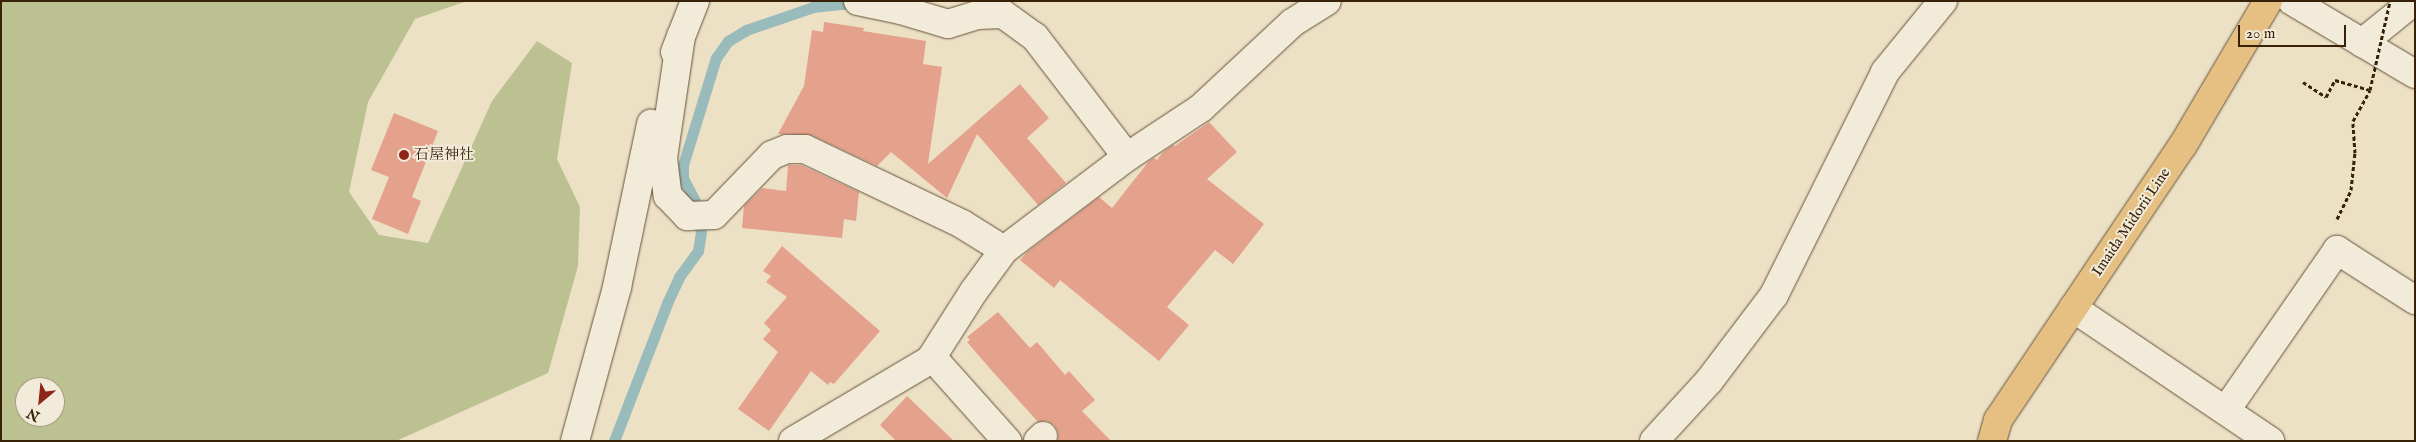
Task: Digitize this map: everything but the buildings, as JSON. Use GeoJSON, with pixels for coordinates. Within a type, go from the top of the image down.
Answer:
{"type":"FeatureCollection","features":[{"type":"Feature","properties":{"kind":"main road","name":"Imaida Midorii Line"},"geometry":{"type":"LineString","coordinates":[[1992,441],[1998,420],[2184,145],[2268,1]]}},
{"type":"Feature","properties":{"kind":"street"},"geometry":{"type":"LineString","coordinates":[[575,441],[618,287],[653,113],[695,1]]}},
{"type":"Feature","properties":{"kind":"street"},"geometry":{"type":"LineString","coordinates":[[858,1],[901,10],[948,24],[978,15],[1003,14],[1035,37],[1127,157]]}},
{"type":"Feature","properties":{"kind":"street"},"geometry":{"type":"LineString","coordinates":[[793,441],[932,357],[974,291],[1004,250],[1127,157],[1200,108],[1292,23],[1328,1]]}},
{"type":"Feature","properties":{"kind":"street"},"geometry":{"type":"LineString","coordinates":[[1654,441],[1709,381],[1774,295],[1884,72],[1943,1]]}},
{"type":"Feature","properties":{"kind":"street"},"geometry":{"type":"LineString","coordinates":[[2292,1],[2415,74]]}},
{"type":"Feature","properties":{"kind":"street"},"geometry":{"type":"LineString","coordinates":[[2362,43],[2414,1]]}},
{"type":"Feature","properties":{"kind":"street"},"geometry":{"type":"LineString","coordinates":[[681,36],[663,158],[668,196],[687,216],[714,215],[772,155],[787,150],[805,149],[962,224],[1004,250]]}},
{"type":"Feature","properties":{"kind":"street"},"geometry":{"type":"LineString","coordinates":[[2226,410],[2337,250],[2415,300]]}},
{"type":"Feature","properties":{"kind":"street"},"geometry":{"type":"LineString","coordinates":[[2074,308],[2270,441]]}},
{"type":"Feature","properties":{"kind":"street"},"geometry":{"type":"LineString","coordinates":[[932,357],[1007,441]]}},
{"type":"Feature","properties":{"kind":"path"},"geometry":{"type":"LineString","coordinates":[[2337,250],[2335,225],[2351,190],[2355,153],[2354,121],[2370,90],[2390,1]]}},
{"type":"Feature","properties":{"kind":"path"},"geometry":{"type":"LineString","coordinates":[[2303,82],[2326,97],[2335,80],[2370,90]]}},
{"type":"Feature","properties":{"kind":"green space"},"geometry":{"type":"Polygon","coordinates":[[[1,1],[467,1],[415,19],[368,102],[349,192],[379,235],[428,243],[492,101],[537,41],[572,63],[557,159],[580,207],[578,266],[548,373],[396,441],[1,441],[1,1]]]}},
{"type":"Feature","properties":{"kind":"waterway"},"geometry":{"type":"LineString","coordinates":[[614,441],[668,301],[679,277],[698,251],[701,232],[694,199],[683,178],[683,165],[716,58],[728,41],[746,30],[813,7],[843,4],[843,1]]}},
{"type":"Feature","properties":{"kind":"place","name":"石屋神社"},"geometry":{"type":"Point","coordinates":[404,155]}}]}
